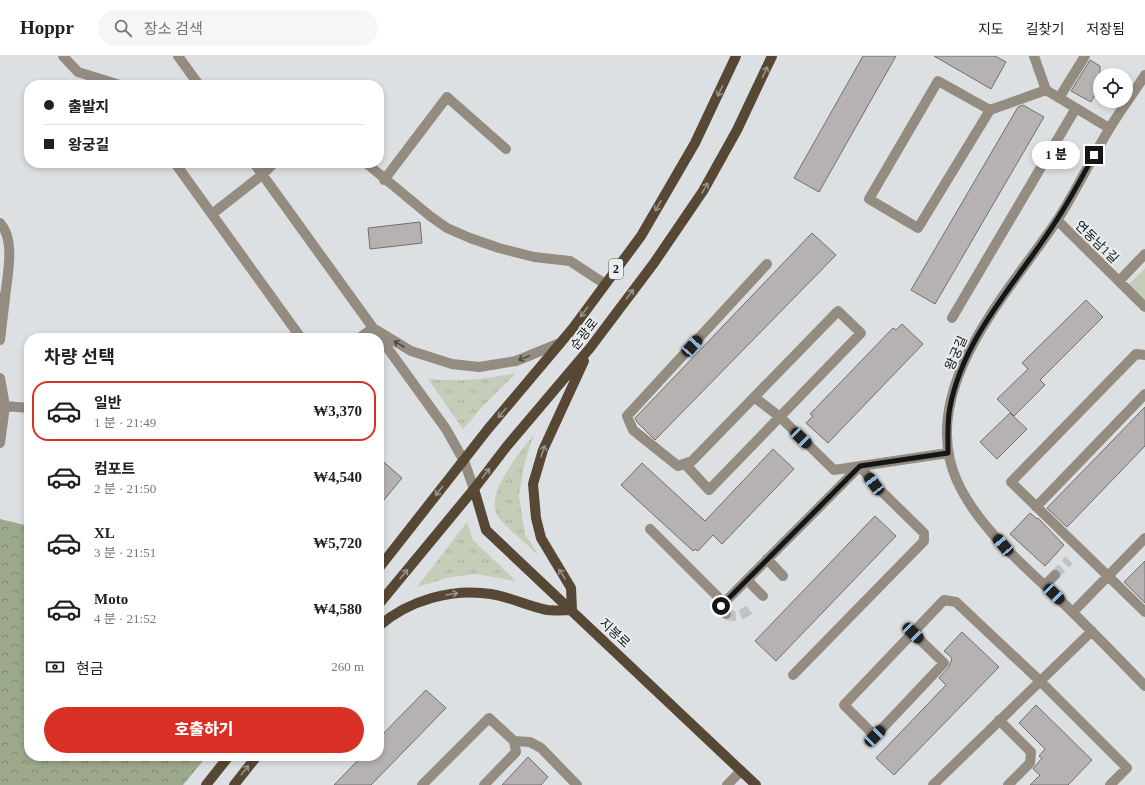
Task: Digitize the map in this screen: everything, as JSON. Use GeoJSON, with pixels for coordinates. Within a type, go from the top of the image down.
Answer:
{"type":"FeatureCollection","features":[{"type":"Feature","properties":{"kind":"main road","name":"순광로"},"geometry":{"type":"LineString","coordinates":[[384,562],[560,343],[641,236],[687,156],[736,56]]}},
{"type":"Feature","properties":{"kind":"main road","name":"순광로"},"geometry":{"type":"LineString","coordinates":[[384,598],[474,489],[507,446],[590,348],[654,263],[703,191],[737,130],[772,56]]}},
{"type":"Feature","properties":{"kind":"main road"},"geometry":{"type":"LineString","coordinates":[[384,622],[389,617],[420,600],[457,593],[490,594],[548,610],[572,610],[571,588],[541,538],[536,518],[534,484],[543,450],[590,348]]}},
{"type":"Feature","properties":{"kind":"main road","name":"지봉로"},"geometry":{"type":"LineString","coordinates":[[474,489],[486,530],[756,785]]}},
{"type":"Feature","properties":{"kind":"main road"},"geometry":{"type":"LineString","coordinates":[[206,785],[225,761]]}},
{"type":"Feature","properties":{"kind":"main road"},"geometry":{"type":"LineString","coordinates":[[234,785],[253,761]]}},
{"type":"Feature","properties":{"kind":"street"},"geometry":{"type":"LineString","coordinates":[[63,56],[78,72],[104,80]]}},
{"type":"Feature","properties":{"kind":"street"},"geometry":{"type":"LineString","coordinates":[[178,56],[195,80]]}},
{"type":"Feature","properties":{"kind":"street"},"geometry":{"type":"LineString","coordinates":[[1034,56],[1046,90],[1109,128]]}},
{"type":"Feature","properties":{"kind":"street"},"geometry":{"type":"LineString","coordinates":[[1059,98],[1085,56]]}},
{"type":"Feature","properties":{"kind":"street","name":"왕궁길"},"geometry":{"type":"LineString","coordinates":[[1145,75],[1109,128],[1057,220],[988,318],[967,357],[958,377],[950,409],[948,453],[957,480],[973,507],[1003,545],[1073,612],[1145,686]]}},
{"type":"Feature","properties":{"kind":"street"},"geometry":{"type":"LineString","coordinates":[[990,110],[938,81],[869,199],[918,228],[990,110],[1046,90]]}},
{"type":"Feature","properties":{"kind":"street"},"geometry":{"type":"LineString","coordinates":[[384,180],[447,97],[506,149]]}},
{"type":"Feature","properties":{"kind":"street"},"geometry":{"type":"LineString","coordinates":[[952,318],[1076,108]]}},
{"type":"Feature","properties":{"kind":"street"},"geometry":{"type":"LineString","coordinates":[[179,168],[297,333]]}},
{"type":"Feature","properties":{"kind":"street"},"geometry":{"type":"LineString","coordinates":[[257,168],[377,333]]}},
{"type":"Feature","properties":{"kind":"street"},"geometry":{"type":"LineString","coordinates":[[212,214],[269,168]]}},
{"type":"Feature","properties":{"kind":"street"},"geometry":{"type":"LineString","coordinates":[[371,168],[384,180],[447,228],[499,248],[534,257],[570,261],[605,284]]}},
{"type":"Feature","properties":{"kind":"street","name":"연동남1길"},"geometry":{"type":"LineString","coordinates":[[1057,220],[1145,307]]}},
{"type":"Feature","properties":{"kind":"street"},"geometry":{"type":"LineString","coordinates":[[0,223],[9,238],[0,340]]}},
{"type":"Feature","properties":{"kind":"street","name":"연동남1길"},"geometry":{"type":"LineString","coordinates":[[1119,281],[1145,254]]}},
{"type":"Feature","properties":{"kind":"street"},"geometry":{"type":"LineString","coordinates":[[685,464],[709,490],[861,333],[838,311],[692,461],[678,466],[633,430],[627,416],[767,264]]}},
{"type":"Feature","properties":{"kind":"street"},"geometry":{"type":"LineString","coordinates":[[366,333],[373,328]]}},
{"type":"Feature","properties":{"kind":"street"},"geometry":{"type":"LineString","coordinates":[[373,328],[381,333]]}},
{"type":"Feature","properties":{"kind":"street"},"geometry":{"type":"LineString","coordinates":[[384,335],[411,351],[452,364],[479,367],[516,361],[560,343]]}},
{"type":"Feature","properties":{"kind":"street"},"geometry":{"type":"LineString","coordinates":[[384,343],[446,429],[464,461],[474,489]]}},
{"type":"Feature","properties":{"kind":"street"},"geometry":{"type":"LineString","coordinates":[[1145,355],[1136,354],[1011,482],[1145,612]]}},
{"type":"Feature","properties":{"kind":"street"},"geometry":{"type":"LineString","coordinates":[[0,378],[5,406],[0,443]]}},
{"type":"Feature","properties":{"kind":"street"},"geometry":{"type":"LineString","coordinates":[[1036,507],[1145,394]]}},
{"type":"Feature","properties":{"kind":"street"},"geometry":{"type":"LineString","coordinates":[[754,397],[780,417],[834,470],[948,453]]}},
{"type":"Feature","properties":{"kind":"street"},"geometry":{"type":"LineString","coordinates":[[5,406],[24,408]]}},
{"type":"Feature","properties":{"kind":"street"},"geometry":{"type":"LineString","coordinates":[[650,529],[718,597],[724,610],[746,580],[860,466]]}},
{"type":"Feature","properties":{"kind":"street"},"geometry":{"type":"LineString","coordinates":[[793,675],[924,541],[924,533],[874,484],[860,466]]}},
{"type":"Feature","properties":{"kind":"street"},"geometry":{"type":"LineString","coordinates":[[1073,612],[1145,538]]}},
{"type":"Feature","properties":{"kind":"street"},"geometry":{"type":"LineString","coordinates":[[767,559],[783,576]]}},
{"type":"Feature","properties":{"kind":"street"},"geometry":{"type":"LineString","coordinates":[[1045,585],[1055,575]]}},
{"type":"Feature","properties":{"kind":"street"},"geometry":{"type":"LineString","coordinates":[[746,580],[763,596]]}},
{"type":"Feature","properties":{"kind":"street"},"geometry":{"type":"LineString","coordinates":[[913,633],[944,663],[875,736],[844,705],[944,600],[956,602],[1040,681],[1127,768],[1110,785]]}},
{"type":"Feature","properties":{"kind":"street"},"geometry":{"type":"LineString","coordinates":[[933,785],[1092,631]]}},
{"type":"Feature","properties":{"kind":"street"},"geometry":{"type":"LineString","coordinates":[[422,785],[489,718],[514,741],[516,752],[484,785]]}},
{"type":"Feature","properties":{"kind":"street"},"geometry":{"type":"LineString","coordinates":[[999,720],[1031,752],[1030,763],[1008,785]]}},
{"type":"Feature","properties":{"kind":"street"},"geometry":{"type":"LineString","coordinates":[[514,741],[530,742],[541,748],[577,785]]}},
{"type":"Feature","properties":{"kind":"street"},"geometry":{"type":"LineString","coordinates":[[727,785],[741,771]]}},
{"type":"Feature","properties":{"kind":"green space"},"geometry":{"type":"Polygon","coordinates":[[[1145,268],[1145,301],[1128,285],[1145,268]]]}},
{"type":"Feature","properties":{"kind":"green space"},"geometry":{"type":"Polygon","coordinates":[[[516,373],[483,406],[463,429],[428,379],[472,379],[516,373]]]}},
{"type":"Feature","properties":{"kind":"green space"},"geometry":{"type":"Polygon","coordinates":[[[534,434],[524,465],[519,496],[525,534],[539,556],[500,519],[497,515],[495,506],[496,495],[500,484],[513,461],[534,434]]]}},
{"type":"Feature","properties":{"kind":"green space"},"geometry":{"type":"Polygon","coordinates":[[[0,519],[24,525],[24,761],[203,761],[183,785],[0,785],[0,519]]]}},
{"type":"Feature","properties":{"kind":"green space"},"geometry":{"type":"Polygon","coordinates":[[[467,522],[473,540],[516,581],[476,574],[451,577],[417,587],[467,522]]]}},
{"type":"Feature","properties":{"kind":"building"},"geometry":{"type":"Polygon","coordinates":[[[863,56],[896,56],[819,192],[794,178],[863,56]]]}},
{"type":"Feature","properties":{"kind":"building"},"geometry":{"type":"Polygon","coordinates":[[[934,56],[995,56],[1006,62],[991,89],[934,56]]]}},
{"type":"Feature","properties":{"kind":"building"},"geometry":{"type":"Polygon","coordinates":[[[1090,60],[1100,66],[1100,68],[1093,68],[1093,98],[1091,102],[1071,91],[1090,60]]]}},
{"type":"Feature","properties":{"kind":"building"},"geometry":{"type":"Polygon","coordinates":[[[1023,105],[1044,117],[935,304],[911,290],[1018,107],[1023,105]]]}},
{"type":"Feature","properties":{"kind":"building"},"geometry":{"type":"Polygon","coordinates":[[[420,222],[422,243],[370,249],[368,228],[420,222]]]}},
{"type":"Feature","properties":{"kind":"building"},"geometry":{"type":"Polygon","coordinates":[[[812,233],[836,255],[655,440],[637,422],[635,418],[812,233]]]}},
{"type":"Feature","properties":{"kind":"building"},"geometry":{"type":"Polygon","coordinates":[[[1086,300],[1103,317],[1040,380],[1045,385],[1014,416],[997,399],[1028,369],[1022,363],[1086,300]]]}},
{"type":"Feature","properties":{"kind":"building"},"geometry":{"type":"Polygon","coordinates":[[[902,324],[923,344],[828,443],[806,423],[813,416],[810,414],[893,328],[896,330],[902,324]]]}},
{"type":"Feature","properties":{"kind":"building"},"geometry":{"type":"Polygon","coordinates":[[[1145,407],[1145,446],[1067,527],[1047,508],[1145,407]]]}},
{"type":"Feature","properties":{"kind":"building"},"geometry":{"type":"Polygon","coordinates":[[[1010,413],[1027,429],[997,459],[980,442],[1010,413]]]}},
{"type":"Feature","properties":{"kind":"building"},"geometry":{"type":"Polygon","coordinates":[[[773,449],[794,469],[722,544],[713,535],[698,551],[695,549],[693,551],[621,485],[642,463],[705,521],[773,449]]]}},
{"type":"Feature","properties":{"kind":"building"},"geometry":{"type":"Polygon","coordinates":[[[384,462],[402,478],[384,500],[384,462]]]}},
{"type":"Feature","properties":{"kind":"building"},"geometry":{"type":"Polygon","coordinates":[[[1030,513],[1037,519],[1038,518],[1064,545],[1045,566],[1010,534],[1030,513]]]}},
{"type":"Feature","properties":{"kind":"building"},"geometry":{"type":"Polygon","coordinates":[[[875,516],[896,536],[776,661],[755,641],[875,516]]]}},
{"type":"Feature","properties":{"kind":"building"},"geometry":{"type":"Polygon","coordinates":[[[1145,561],[1145,603],[1124,582],[1145,561]]]}},
{"type":"Feature","properties":{"kind":"building"},"geometry":{"type":"Polygon","coordinates":[[[962,632],[999,667],[894,775],[876,758],[946,685],[939,678],[949,667],[952,658],[944,651],[962,632]]]}},
{"type":"Feature","properties":{"kind":"building"},"geometry":{"type":"Polygon","coordinates":[[[426,690],[446,708],[371,785],[334,785],[357,761],[384,761],[384,733],[426,690]]]}},
{"type":"Feature","properties":{"kind":"building"},"geometry":{"type":"Polygon","coordinates":[[[1036,705],[1092,760],[1068,785],[1030,785],[1040,775],[1033,769],[1042,758],[1039,756],[1045,749],[1019,723],[1036,705]]]}},
{"type":"Feature","properties":{"kind":"building"},"geometry":{"type":"Polygon","coordinates":[[[528,757],[548,777],[541,785],[502,785],[528,757]]]}},
{"type":"Feature","properties":{"kind":"tunnel"},"geometry":{"type":"LineString","coordinates":[[1055,575],[1069,560]]}},
{"type":"Feature","properties":{"kind":"tunnel"},"geometry":{"type":"LineString","coordinates":[[726,614],[737,616],[746,612],[752,607]]}},
{"type":"Feature","properties":{"kind":"route"},"geometry":{"type":"LineString","coordinates":[[721,606],[860,466],[948,453],[948,422],[952,398],[958,377],[967,357],[988,318],[1057,220],[1094,155]]}}]}
